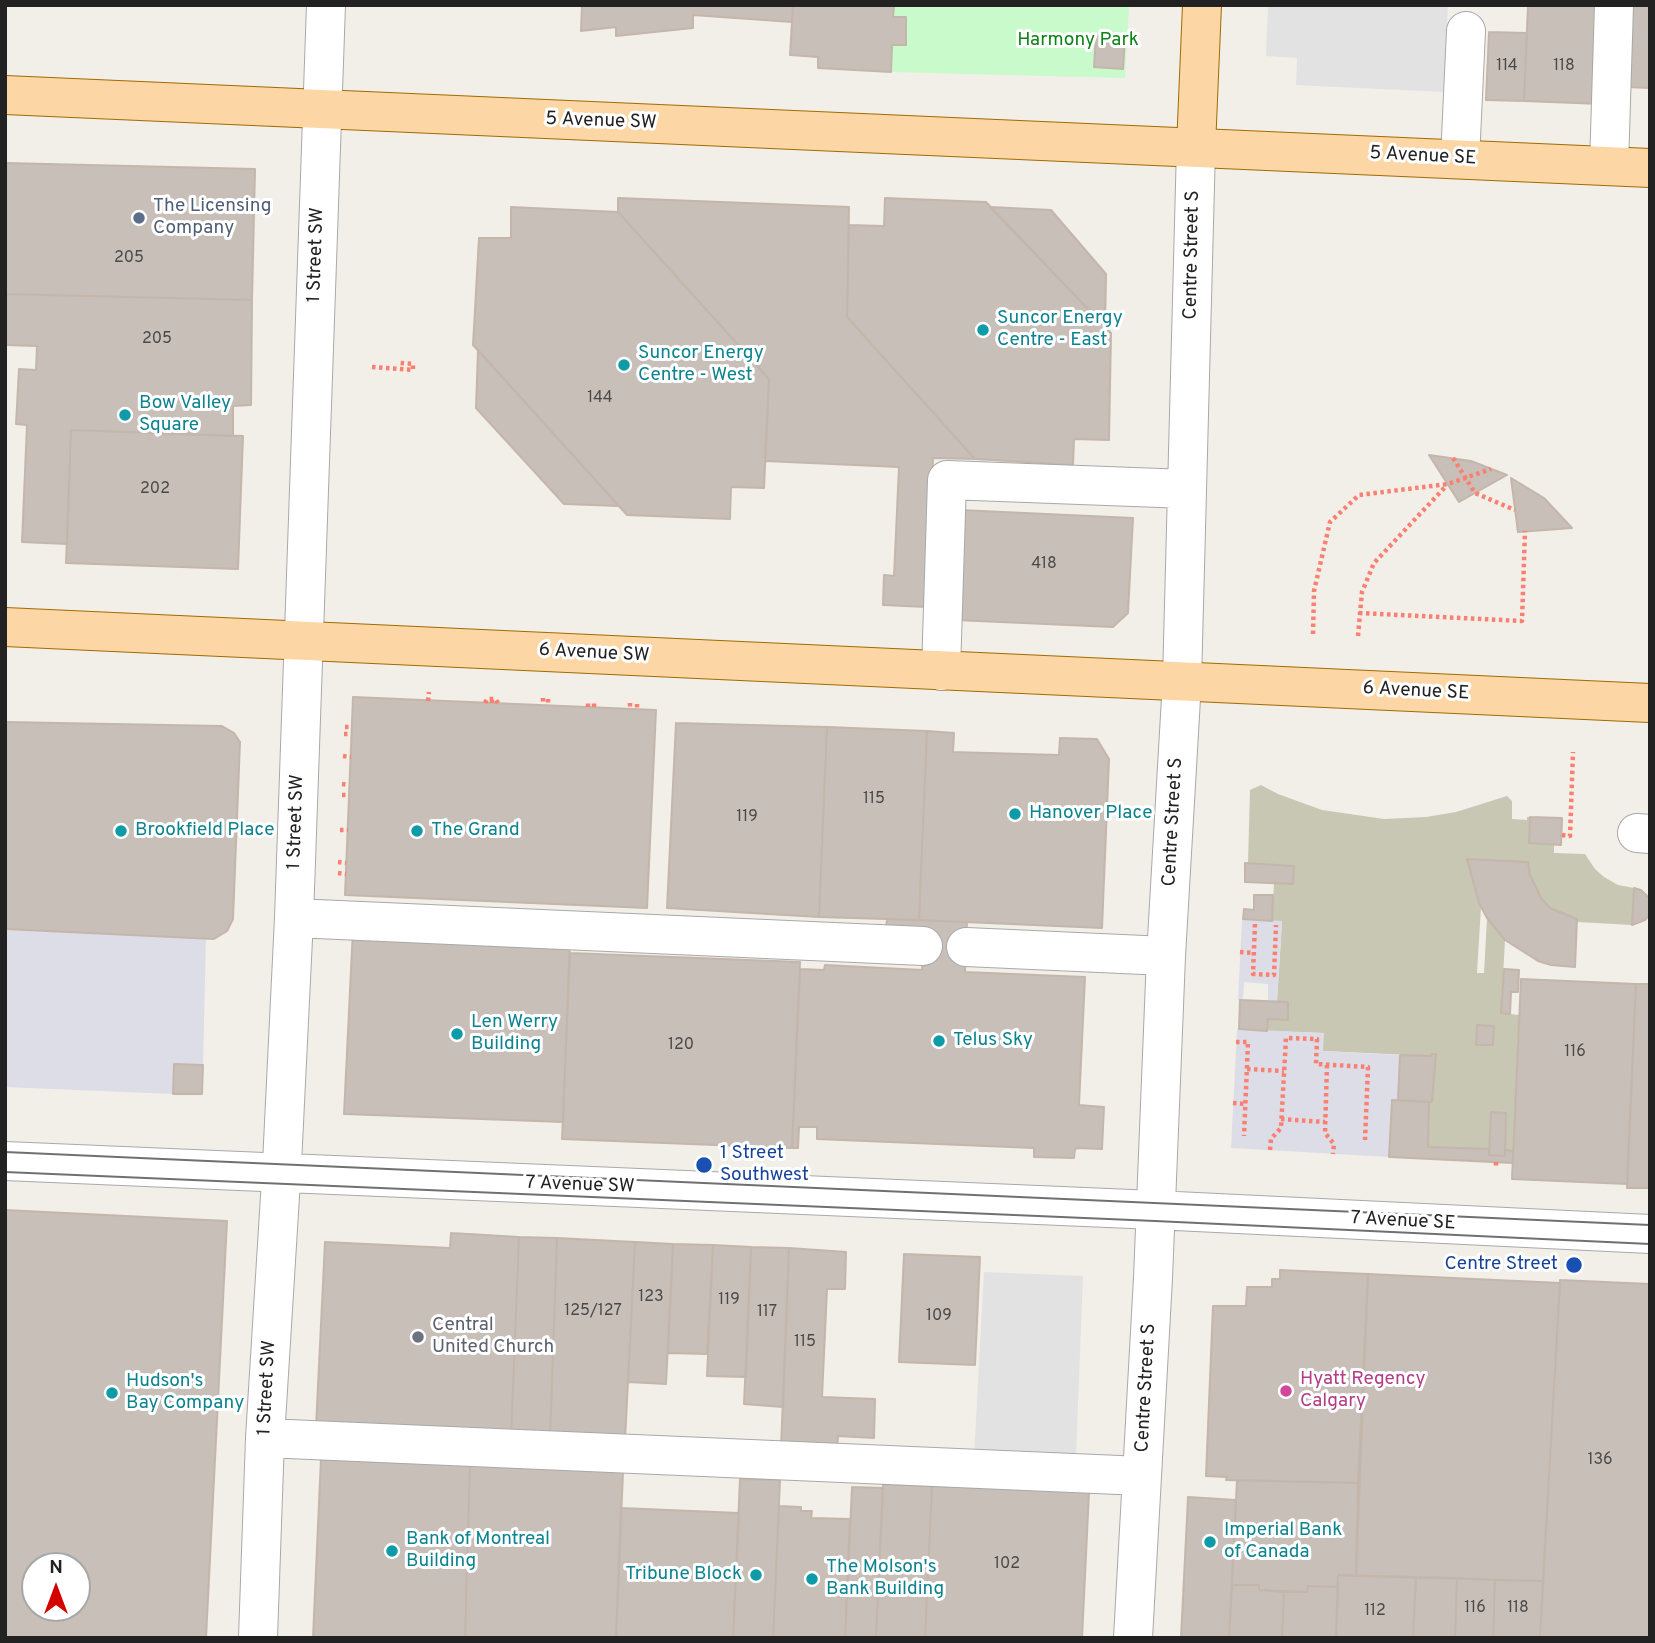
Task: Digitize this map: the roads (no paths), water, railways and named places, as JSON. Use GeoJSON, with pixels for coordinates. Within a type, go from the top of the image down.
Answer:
{"type":"FeatureCollection","features":[{"type":"Feature","properties":{"kind":"main road","name":"Centre Street S"},"geometry":{"type":"LineString","coordinates":[[1196,147],[1202,5]]}},
{"type":"Feature","properties":{"kind":"main road","name":"5 Avenue SW"},"geometry":{"type":"LineString","coordinates":[[5,95],[1196,147]]}},
{"type":"Feature","properties":{"kind":"main road","name":"5 Avenue SE"},"geometry":{"type":"LineString","coordinates":[[1196,147],[1650,168]]}},
{"type":"Feature","properties":{"kind":"main road","name":"6 Avenue SW"},"geometry":{"type":"LineString","coordinates":[[5,627],[1182,681]]}},
{"type":"Feature","properties":{"kind":"main road","name":"6 Avenue SE"},"geometry":{"type":"LineString","coordinates":[[1182,681],[1650,703]]}},
{"type":"Feature","properties":{"kind":"street","name":"1 Street SW"},"geometry":{"type":"LineString","coordinates":[[258,1638],[265,1438],[282,1174],[294,918],[326,5]]}},
{"type":"Feature","properties":{"kind":"street"},"geometry":{"type":"LineString","coordinates":[[1609,166],[1614,5]]}},
{"type":"Feature","properties":{"kind":"street"},"geometry":{"type":"LineString","coordinates":[[1460,159],[1466,31]]}},
{"type":"Feature","properties":{"kind":"street","name":"Centre Street S"},"geometry":{"type":"LineString","coordinates":[[1133,1638],[1182,681],[1196,147]]}},
{"type":"Feature","properties":{"kind":"street"},"geometry":{"type":"LineString","coordinates":[[941,671],[947,480],[1187,489]]}},
{"type":"Feature","properties":{"kind":"street"},"geometry":{"type":"LineString","coordinates":[[294,918],[923,946]]}},
{"type":"Feature","properties":{"kind":"street"},"geometry":{"type":"LineString","coordinates":[[966,947],[1166,956]]}},
{"type":"Feature","properties":{"kind":"street","name":"7 Avenue SW"},"geometry":{"type":"LineString","coordinates":[[5,1161],[1155,1210]]}},
{"type":"Feature","properties":{"kind":"street","name":"7 Avenue SE"},"geometry":{"type":"LineString","coordinates":[[1155,1210],[1650,1234]]}},
{"type":"Feature","properties":{"kind":"street"},"geometry":{"type":"LineString","coordinates":[[265,1438],[1142,1476]]}},
{"type":"Feature","properties":{"kind":"tram line"},"geometry":{"type":"LineString","coordinates":[[5,1152],[1650,1225]]}},
{"type":"Feature","properties":{"kind":"tram line"},"geometry":{"type":"LineString","coordinates":[[5,1172],[1650,1244]]}},
{"type":"Feature","properties":{"kind":"place","name":"The Licensing Company"},"geometry":{"type":"Point","coordinates":[139,218]}},
{"type":"Feature","properties":{"kind":"place","name":"Suncor Energy Centre - East"},"geometry":{"type":"Point","coordinates":[983,330]}},
{"type":"Feature","properties":{"kind":"place","name":"Suncor Energy Centre - West"},"geometry":{"type":"Point","coordinates":[624,365]}},
{"type":"Feature","properties":{"kind":"place","name":"Bow Valley Square"},"geometry":{"type":"Point","coordinates":[125,415]}},
{"type":"Feature","properties":{"kind":"place","name":"Hanover Place"},"geometry":{"type":"Point","coordinates":[1015,814]}},
{"type":"Feature","properties":{"kind":"place","name":"Brookfield Place"},"geometry":{"type":"Point","coordinates":[121,831]}},
{"type":"Feature","properties":{"kind":"place","name":"The Grand"},"geometry":{"type":"Point","coordinates":[417,831]}},
{"type":"Feature","properties":{"kind":"place","name":"Len Werry Building"},"geometry":{"type":"Point","coordinates":[457,1034]}},
{"type":"Feature","properties":{"kind":"place","name":"Telus Sky"},"geometry":{"type":"Point","coordinates":[939,1041]}},
{"type":"Feature","properties":{"kind":"place","name":"1 Street Southwest"},"geometry":{"type":"Point","coordinates":[704,1165]}},
{"type":"Feature","properties":{"kind":"place","name":"Centre Street"},"geometry":{"type":"Point","coordinates":[1574,1265]}},
{"type":"Feature","properties":{"kind":"place","name":"Central United Church"},"geometry":{"type":"Point","coordinates":[418,1337]}},
{"type":"Feature","properties":{"kind":"place","name":"Hyatt Regency Calgary"},"geometry":{"type":"Point","coordinates":[1286,1391]}},
{"type":"Feature","properties":{"kind":"place","name":"Hudson's Bay Company"},"geometry":{"type":"Point","coordinates":[112,1393]}},
{"type":"Feature","properties":{"kind":"place","name":"Imperial Bank of Canada"},"geometry":{"type":"Point","coordinates":[1210,1542]}},
{"type":"Feature","properties":{"kind":"place","name":"Bank of Montreal Building"},"geometry":{"type":"Point","coordinates":[392,1551]}},
{"type":"Feature","properties":{"kind":"place","name":"Tribune Block"},"geometry":{"type":"Point","coordinates":[756,1575]}},
{"type":"Feature","properties":{"kind":"place","name":"The Molson's Bank Building"},"geometry":{"type":"Point","coordinates":[812,1579]}},
{"type":"Feature","properties":{"kind":"park label","name":"Harmony Park"},"geometry":{"type":"Point","coordinates":[1078,41]}}]}
